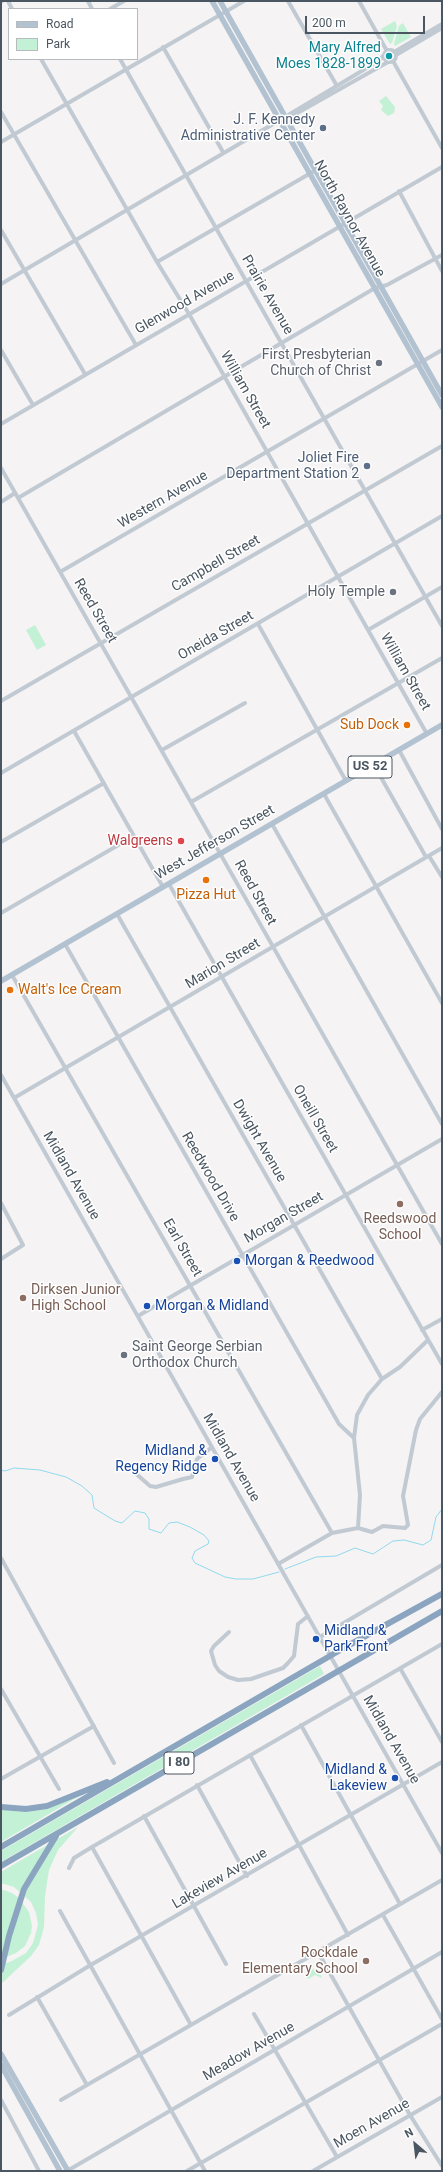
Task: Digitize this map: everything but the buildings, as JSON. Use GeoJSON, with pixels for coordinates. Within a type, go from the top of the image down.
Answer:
{"type":"FeatureCollection","features":[{"type":"Feature","properties":{"kind":"highway","name":"I 80"},"geometry":{"type":"LineString","coordinates":[[1,1847],[342,1649],[442,1594]]}},
{"type":"Feature","properties":{"kind":"highway","name":"I 80"},"geometry":{"type":"LineString","coordinates":[[1,1866],[327,1676],[442,1611]]}},
{"type":"Feature","properties":{"kind":"highway"},"geometry":{"type":"LineString","coordinates":[[1,1807],[26,1809],[47,1806],[122,1777]]}},
{"type":"Feature","properties":{"kind":"highway"},"geometry":{"type":"LineString","coordinates":[[1,1970],[9,1936],[24,1889],[57,1834]]}},
{"type":"Feature","properties":{"kind":"main road","name":"North Raynor Avenue"},"geometry":{"type":"LineString","coordinates":[[212,1],[294,146],[343,224]]}},
{"type":"Feature","properties":{"kind":"main road","name":"North Raynor Avenue"},"geometry":{"type":"LineString","coordinates":[[220,1],[316,170],[343,224],[420,362],[442,406]]}},
{"type":"Feature","properties":{"kind":"main road"},"geometry":{"type":"LineString","coordinates":[[294,146],[300,143]]}},
{"type":"Feature","properties":{"kind":"main road","name":"North Raynor Avenue"},"geometry":{"type":"LineString","coordinates":[[420,362],[442,395]]}},
{"type":"Feature","properties":{"kind":"main road","name":"West Jefferson Street"},"geometry":{"type":"LineString","coordinates":[[1,981],[442,726]]}},
{"type":"Feature","properties":{"kind":"main road"},"geometry":{"type":"LineString","coordinates":[[1,2054],[67,2171]]}},
{"type":"Feature","properties":{"kind":"main road"},"geometry":{"type":"LineString","coordinates":[[1,2065],[60,2171]]}},
{"type":"Feature","properties":{"kind":"street"},"geometry":{"type":"LineString","coordinates":[[112,8],[124,1]]}},
{"type":"Feature","properties":{"kind":"street"},"geometry":{"type":"LineString","coordinates":[[1,142],[244,1]]}},
{"type":"Feature","properties":{"kind":"street"},"geometry":{"type":"LineString","coordinates":[[288,1],[337,86]]}},
{"type":"Feature","properties":{"kind":"street"},"geometry":{"type":"LineString","coordinates":[[359,1],[387,51],[395,53]]}},
{"type":"Feature","properties":{"kind":"street"},"geometry":{"type":"LineString","coordinates":[[285,117],[292,116],[390,62],[395,53],[442,26]]}},
{"type":"Feature","properties":{"kind":"street"},"geometry":{"type":"LineString","coordinates":[[163,47],[223,152]]}},
{"type":"Feature","properties":{"kind":"street"},"geometry":{"type":"LineString","coordinates":[[1,284],[74,239],[128,209],[185,174],[337,86],[380,60],[387,51]]}},
{"type":"Feature","properties":{"kind":"street"},"geometry":{"type":"LineString","coordinates":[[383,56],[390,62],[442,148]]}},
{"type":"Feature","properties":{"kind":"street","name":"William Street"},"geometry":{"type":"LineString","coordinates":[[42,60],[157,262],[189,314],[427,734]]}},
{"type":"Feature","properties":{"kind":"street","name":"Prairie Avenue"},"geometry":{"type":"LineString","coordinates":[[121,60],[442,626]]}},
{"type":"Feature","properties":{"kind":"street"},"geometry":{"type":"LineString","coordinates":[[1,112],[136,345]]}},
{"type":"Feature","properties":{"kind":"street","name":"Glenwood Avenue"},"geometry":{"type":"LineString","coordinates":[[1,424],[442,167]]}},
{"type":"Feature","properties":{"kind":"street"},"geometry":{"type":"LineString","coordinates":[[157,262],[316,170]]}},
{"type":"Feature","properties":{"kind":"street"},"geometry":{"type":"LineString","coordinates":[[398,192],[442,271]]}},
{"type":"Feature","properties":{"kind":"street"},"geometry":{"type":"LineString","coordinates":[[1,230],[85,374]]}},
{"type":"Feature","properties":{"kind":"street"},"geometry":{"type":"LineString","coordinates":[[18,498],[378,287],[387,285],[442,255]]}},
{"type":"Feature","properties":{"kind":"street"},"geometry":{"type":"LineString","coordinates":[[1,350],[33,405]]}},
{"type":"Feature","properties":{"kind":"street","name":"Western Avenue"},"geometry":{"type":"LineString","coordinates":[[60,572],[442,350]]}},
{"type":"Feature","properties":{"kind":"street","name":"Campbell Street"},"geometry":{"type":"LineString","coordinates":[[1,701],[442,446]]}},
{"type":"Feature","properties":{"kind":"street","name":"Reed Street"},"geometry":{"type":"LineString","coordinates":[[1,468],[442,1244]]}},
{"type":"Feature","properties":{"kind":"street"},"geometry":{"type":"LineString","coordinates":[[1,502],[15,494]]}},
{"type":"Feature","properties":{"kind":"street","name":"Oneida Street"},"geometry":{"type":"LineString","coordinates":[[1,772],[132,698],[442,516]]}},
{"type":"Feature","properties":{"kind":"street"},"geometry":{"type":"LineString","coordinates":[[368,630],[442,587]]}},
{"type":"Feature","properties":{"kind":"street"},"geometry":{"type":"LineString","coordinates":[[258,624],[346,781]]}},
{"type":"Feature","properties":{"kind":"street"},"geometry":{"type":"LineString","coordinates":[[191,802],[318,731],[442,658]]}},
{"type":"Feature","properties":{"kind":"street"},"geometry":{"type":"LineString","coordinates":[[162,750],[245,703]]}},
{"type":"Feature","properties":{"kind":"street"},"geometry":{"type":"LineString","coordinates":[[74,731],[163,887]]}},
{"type":"Feature","properties":{"kind":"street"},"geometry":{"type":"LineString","coordinates":[[399,750],[442,829]]}},
{"type":"Feature","properties":{"kind":"street"},"geometry":{"type":"LineString","coordinates":[[374,765],[442,877]]}},
{"type":"Feature","properties":{"kind":"street"},"geometry":{"type":"LineString","coordinates":[[1,842],[104,783]]}},
{"type":"Feature","properties":{"kind":"street"},"geometry":{"type":"LineString","coordinates":[[324,794],[442,1003]]}},
{"type":"Feature","properties":{"kind":"street"},"geometry":{"type":"LineString","coordinates":[[272,824],[442,1124]]}},
{"type":"Feature","properties":{"kind":"street"},"geometry":{"type":"LineString","coordinates":[[1,913],[134,836]]}},
{"type":"Feature","properties":{"kind":"street","name":"Marion Street"},"geometry":{"type":"LineString","coordinates":[[14,1098],[222,978],[324,916],[442,848]]}},
{"type":"Feature","properties":{"kind":"street","name":"Oneill Street"},"geometry":{"type":"LineString","coordinates":[[169,884],[442,1364]]}},
{"type":"Feature","properties":{"kind":"street","name":"Dwight Avenue"},"geometry":{"type":"LineString","coordinates":[[117,914],[382,1379]]}},
{"type":"Feature","properties":{"kind":"street","name":"Reedwood Drive"},"geometry":{"type":"LineString","coordinates":[[65,944],[339,1424],[354,1438]]}},
{"type":"Feature","properties":{"kind":"street","name":"Earl Street"},"geometry":{"type":"LineString","coordinates":[[12,975],[332,1533]]}},
{"type":"Feature","properties":{"kind":"street","name":"Midland Avenue"},"geometry":{"type":"LineString","coordinates":[[1,1075],[442,1853]]}},
{"type":"Feature","properties":{"kind":"street","name":"Morgan Street"},"geometry":{"type":"LineString","coordinates":[[138,1316],[442,1139]]}},
{"type":"Feature","properties":{"kind":"street"},"geometry":{"type":"LineString","coordinates":[[1,1203],[23,1245],[1,1259]]}},
{"type":"Feature","properties":{"kind":"street"},"geometry":{"type":"LineString","coordinates":[[422,1330],[442,1319]]}},
{"type":"Feature","properties":{"kind":"street"},"geometry":{"type":"LineString","coordinates":[[358,1528],[360,1495],[354,1438],[357,1415],[368,1395],[382,1379],[400,1367],[428,1340]]}},
{"type":"Feature","properties":{"kind":"street"},"geometry":{"type":"LineString","coordinates":[[278,1564],[332,1533],[358,1528],[372,1532],[383,1526],[405,1528],[408,1525],[403,1496],[416,1430],[420,1419],[442,1392]]}},
{"type":"Feature","properties":{"kind":"street"},"geometry":{"type":"LineString","coordinates":[[134,1471],[150,1486],[156,1487],[192,1476],[197,1459],[212,1448]]}},
{"type":"Feature","properties":{"kind":"street"},"geometry":{"type":"LineString","coordinates":[[1,1558],[114,1763]]}},
{"type":"Feature","properties":{"kind":"street"},"geometry":{"type":"LineString","coordinates":[[320,1637],[442,1565]]}},
{"type":"Feature","properties":{"kind":"street"},"geometry":{"type":"LineString","coordinates":[[229,1632],[214,1646],[212,1651],[214,1665],[219,1671],[228,1677],[238,1680],[251,1679],[283,1668],[288,1663],[294,1656],[298,1624],[308,1616]]}},
{"type":"Feature","properties":{"kind":"street"},"geometry":{"type":"LineString","coordinates":[[69,1868],[74,1858],[92,1847],[352,1694],[442,1644]]}},
{"type":"Feature","properties":{"kind":"street"},"geometry":{"type":"LineString","coordinates":[[400,1668],[442,1742]]}},
{"type":"Feature","properties":{"kind":"street"},"geometry":{"type":"LineString","coordinates":[[1,1689],[59,1789]]}},
{"type":"Feature","properties":{"kind":"street"},"geometry":{"type":"LineString","coordinates":[[301,1725],[400,1904]]}},
{"type":"Feature","properties":{"kind":"street"},"geometry":{"type":"LineString","coordinates":[[1,1779],[94,1726]]}},
{"type":"Feature","properties":{"kind":"street"},"geometry":{"type":"LineString","coordinates":[[250,1755],[348,1935]]}},
{"type":"Feature","properties":{"kind":"street","name":"Lakeview Avenue"},"geometry":{"type":"LineString","coordinates":[[9,2015],[89,1966],[194,1907],[442,1762]]}},
{"type":"Feature","properties":{"kind":"street"},"geometry":{"type":"LineString","coordinates":[[197,1785],[247,1876]]}},
{"type":"Feature","properties":{"kind":"street"},"geometry":{"type":"LineString","coordinates":[[144,1816],[226,1964]]}},
{"type":"Feature","properties":{"kind":"street"},"geometry":{"type":"LineString","coordinates":[[92,1847],[191,2025]]}},
{"type":"Feature","properties":{"kind":"street"},"geometry":{"type":"LineString","coordinates":[[61,2100],[442,1880]]}},
{"type":"Feature","properties":{"kind":"street"},"geometry":{"type":"LineString","coordinates":[[60,1911],[89,1966],[205,2171]]}},
{"type":"Feature","properties":{"kind":"street"},"geometry":{"type":"LineString","coordinates":[[383,1915],[442,2019]]}},
{"type":"Feature","properties":{"kind":"street"},"geometry":{"type":"LineString","coordinates":[[318,1952],[410,2115],[442,2166]]}},
{"type":"Feature","properties":{"kind":"street","name":"Meadow Avenue"},"geometry":{"type":"LineString","coordinates":[[67,2171],[442,1952]]}},
{"type":"Feature","properties":{"kind":"street"},"geometry":{"type":"LineString","coordinates":[[37,1997],[87,2085]]}},
{"type":"Feature","properties":{"kind":"street"},"geometry":{"type":"LineString","coordinates":[[254,2014],[337,2157]]}},
{"type":"Feature","properties":{"kind":"street"},"geometry":{"type":"LineString","coordinates":[[188,2171],[442,2024]]}},
{"type":"Feature","properties":{"kind":"street","name":"Moen Avenue"},"geometry":{"type":"LineString","coordinates":[[313,2171],[442,2096]]}},
{"type":"Feature","properties":{"kind":"street"},"geometry":{"type":"LineString","coordinates":[[1,2100],[39,2171]]}},
{"type":"Feature","properties":{"kind":"green space"},"geometry":{"type":"Polygon","coordinates":[[[395,21],[397,26],[392,43],[390,44],[381,29],[395,21]]]}},
{"type":"Feature","properties":{"kind":"green space"},"geometry":{"type":"Polygon","coordinates":[[[403,23],[411,37],[395,46],[394,44],[399,26],[403,23]]]}},
{"type":"Feature","properties":{"kind":"green space"},"geometry":{"type":"Polygon","coordinates":[[[386,96],[395,107],[394,113],[388,116],[381,110],[383,106],[379,101],[386,96]]]}},
{"type":"Feature","properties":{"kind":"green space"},"geometry":{"type":"Polygon","coordinates":[[[35,625],[46,645],[37,650],[26,630],[35,625]]]}},
{"type":"Feature","properties":{"kind":"green space"},"geometry":{"type":"Polygon","coordinates":[[[320,1666],[324,1674],[1,1862],[1,1851],[320,1666]]]}},
{"type":"Feature","properties":{"kind":"green space"},"geometry":{"type":"Polygon","coordinates":[[[81,1794],[1,1842],[1,1809],[27,1812],[49,1808],[81,1794]]]}},
{"type":"Feature","properties":{"kind":"green space"},"geometry":{"type":"Polygon","coordinates":[[[78,1827],[58,1850],[49,1870],[45,1896],[44,1927],[39,1945],[31,1956],[1,1984],[1,1964],[10,1962],[26,1953],[33,1943],[38,1925],[36,1913],[31,1902],[14,1887],[1,1883],[1,1872],[78,1827]]]}},
{"type":"Feature","properties":{"kind":"green space"},"geometry":{"type":"Polygon","coordinates":[[[1,1889],[12,1893],[19,1898],[29,1912],[32,1926],[31,1933],[25,1946],[16,1953],[1,1959],[1,1889]]]}},
{"type":"Feature","properties":{"kind":"green space"},"geometry":{"type":"Polygon","coordinates":[[[317,1967],[322,1978],[315,1975],[308,1979],[305,1974],[317,1967]]]}},
{"type":"Feature","properties":{"kind":"waterway"},"geometry":{"type":"LineString","coordinates":[[1,1470],[5,1471],[14,1468],[40,1470],[66,1477],[82,1486],[92,1495],[94,1508],[115,1521],[122,1523],[135,1511],[145,1513],[149,1519],[149,1529],[161,1533],[169,1523],[177,1522],[190,1527],[204,1535],[209,1541],[208,1544],[195,1551],[192,1558],[195,1563],[225,1577],[236,1579],[253,1579],[279,1572]]}},
{"type":"Feature","properties":{"kind":"waterway"},"geometry":{"type":"LineString","coordinates":[[285,1569],[316,1557],[336,1556],[355,1548],[373,1554],[393,1541],[404,1540],[423,1545],[431,1540],[436,1517],[442,1509]]}},
{"type":"Feature","properties":{"kind":"place","name":"Mary Alfred Moes 1828-1899"},"geometry":{"type":"Point","coordinates":[389,56]}},
{"type":"Feature","properties":{"kind":"place","name":"J. F. Kennedy Administrative Center"},"geometry":{"type":"Point","coordinates":[323,128]}},
{"type":"Feature","properties":{"kind":"place","name":"First Presbyterian Church of Christ"},"geometry":{"type":"Point","coordinates":[379,363]}},
{"type":"Feature","properties":{"kind":"place","name":"Joliet Fire Department Station 2"},"geometry":{"type":"Point","coordinates":[367,466]}},
{"type":"Feature","properties":{"kind":"place","name":"Holy Temple"},"geometry":{"type":"Point","coordinates":[393,592]}},
{"type":"Feature","properties":{"kind":"place","name":"Sub Dock"},"geometry":{"type":"Point","coordinates":[407,725]}},
{"type":"Feature","properties":{"kind":"place","name":"Walgreens"},"geometry":{"type":"Point","coordinates":[181,841]}},
{"type":"Feature","properties":{"kind":"place","name":"Pizza Hut"},"geometry":{"type":"Point","coordinates":[206,880]}},
{"type":"Feature","properties":{"kind":"place","name":"Walt's Ice Cream"},"geometry":{"type":"Point","coordinates":[10,990]}},
{"type":"Feature","properties":{"kind":"place","name":"Reedswood School"},"geometry":{"type":"Point","coordinates":[400,1204]}},
{"type":"Feature","properties":{"kind":"place","name":"Morgan & Reedwood"},"geometry":{"type":"Point","coordinates":[237,1261]}},
{"type":"Feature","properties":{"kind":"place","name":"Dirksen Junior High School"},"geometry":{"type":"Point","coordinates":[23,1298]}},
{"type":"Feature","properties":{"kind":"place","name":"Morgan & Midland"},"geometry":{"type":"Point","coordinates":[147,1306]}},
{"type":"Feature","properties":{"kind":"place","name":"Saint George Serbian Orthodox Church"},"geometry":{"type":"Point","coordinates":[124,1355]}},
{"type":"Feature","properties":{"kind":"place","name":"Midland & Regency Ridge"},"geometry":{"type":"Point","coordinates":[215,1459]}},
{"type":"Feature","properties":{"kind":"place","name":"Midland & Park Front"},"geometry":{"type":"Point","coordinates":[316,1639]}},
{"type":"Feature","properties":{"kind":"place","name":"Midland & Lakeview"},"geometry":{"type":"Point","coordinates":[395,1778]}},
{"type":"Feature","properties":{"kind":"place","name":"Rockdale Elementary School"},"geometry":{"type":"Point","coordinates":[366,1961]}}]}
